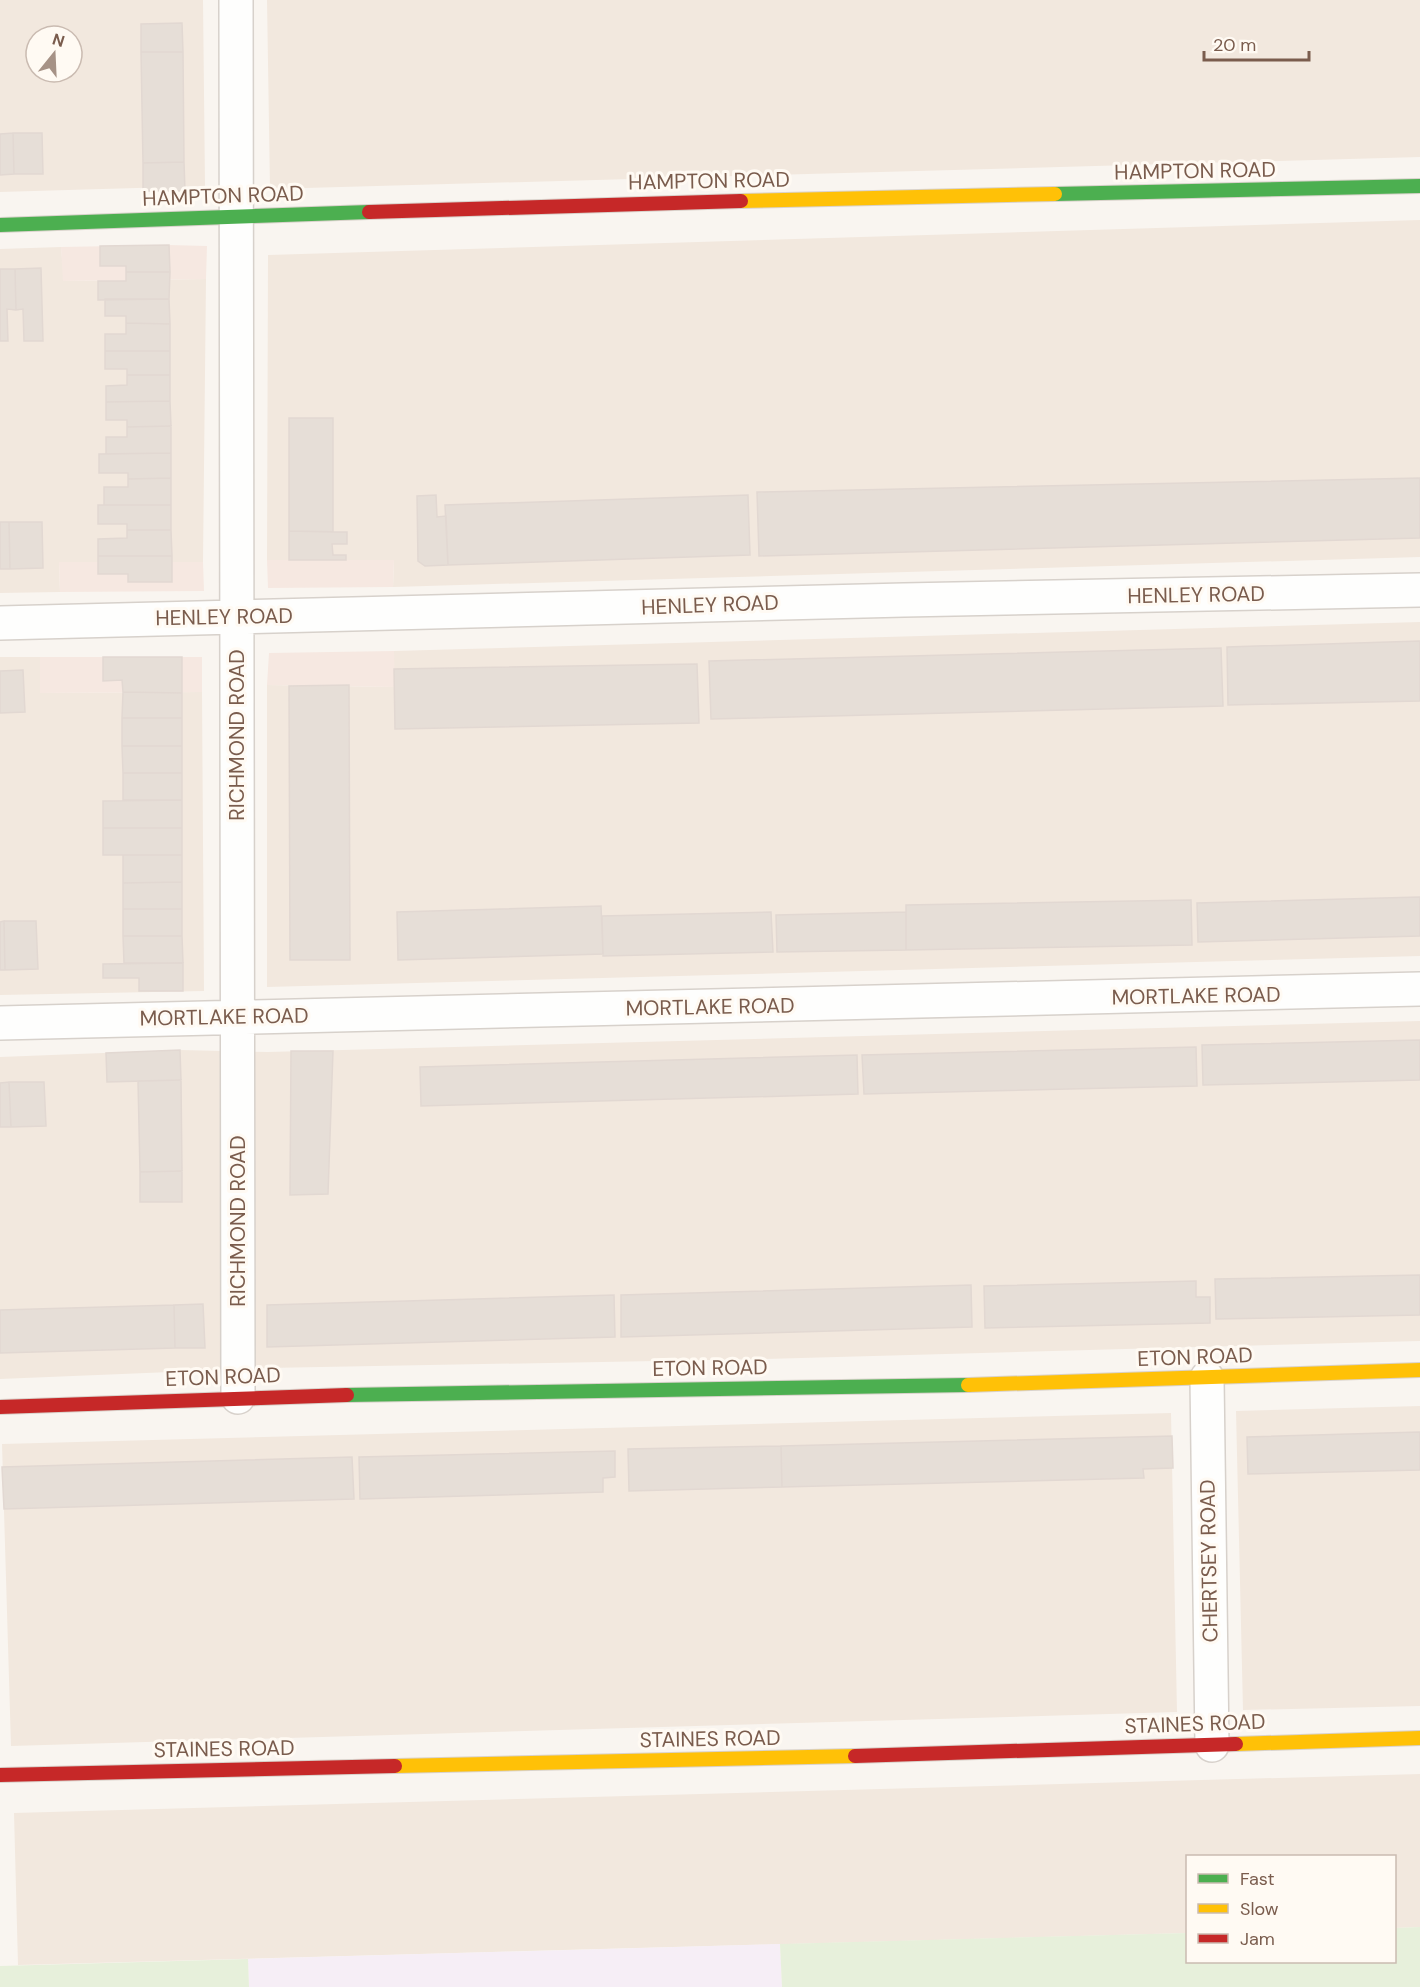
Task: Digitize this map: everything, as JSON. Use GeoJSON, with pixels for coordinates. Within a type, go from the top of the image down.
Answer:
{"type":"FeatureCollection","features":[{"type":"Feature","properties":{"kind":"street","name":"RICHMOND ROAD"},"geometry":{"type":"LineString","coordinates":[[236,0],[238,1397]]}},
{"type":"Feature","properties":{"kind":"street","name":"HAMPTON ROAD"},"geometry":{"type":"LineString","coordinates":[[0,225],[498,207],[1420,186]]}},
{"type":"Feature","properties":{"kind":"street","name":"HENLEY ROAD"},"geometry":{"type":"LineString","coordinates":[[0,623],[1420,590]]}},
{"type":"Feature","properties":{"kind":"street","name":"MORTLAKE ROAD"},"geometry":{"type":"LineString","coordinates":[[0,1023],[1420,989]]}},
{"type":"Feature","properties":{"kind":"street","name":"ETON ROAD"},"geometry":{"type":"LineString","coordinates":[[0,1407],[238,1397],[935,1386],[1420,1370]]}},
{"type":"Feature","properties":{"kind":"street","name":"CHERTSEY ROAD"},"geometry":{"type":"LineString","coordinates":[[1207,1378],[1212,1745]]}},
{"type":"Feature","properties":{"kind":"street","name":"STAINES ROAD"},"geometry":{"type":"LineString","coordinates":[[0,1775],[883,1756],[1420,1738]]}},
{"type":"Feature","properties":{"kind":"shaded area"},"geometry":{"type":"Polygon","coordinates":[[[0,0],[203,0],[205,186],[0,192],[0,0]]]}},
{"type":"Feature","properties":{"kind":"shaded area"},"geometry":{"type":"Polygon","coordinates":[[[267,0],[1420,0],[1420,157],[270,189],[267,0]]]}},
{"type":"Feature","properties":{"kind":"shaded area"},"geometry":{"type":"Polygon","coordinates":[[[1420,220],[1420,557],[393,587],[394,561],[267,560],[268,255],[1420,220]]]}},
{"type":"Feature","properties":{"kind":"shaded area"},"geometry":{"type":"Polygon","coordinates":[[[207,246],[206,279],[63,281],[61,247],[207,246]]]}},
{"type":"Feature","properties":{"kind":"shaded area"},"geometry":{"type":"Polygon","coordinates":[[[61,247],[64,281],[206,279],[203,562],[59,562],[60,592],[0,593],[0,249],[61,247]]]}},
{"type":"Feature","properties":{"kind":"shaded area"},"geometry":{"type":"Polygon","coordinates":[[[267,560],[394,560],[393,587],[268,588],[267,560]]]}},
{"type":"Feature","properties":{"kind":"shaded area"},"geometry":{"type":"Polygon","coordinates":[[[59,562],[203,562],[204,591],[60,592],[59,562]]]}},
{"type":"Feature","properties":{"kind":"shaded area"},"geometry":{"type":"Polygon","coordinates":[[[1420,622],[1420,956],[267,987],[267,685],[394,687],[394,651],[1420,622]]]}},
{"type":"Feature","properties":{"kind":"shaded area"},"geometry":{"type":"Polygon","coordinates":[[[394,651],[395,687],[267,685],[269,653],[394,651]]]}},
{"type":"Feature","properties":{"kind":"shaded area"},"geometry":{"type":"Polygon","coordinates":[[[0,657],[40,657],[40,693],[202,692],[204,991],[0,995],[0,657]]]}},
{"type":"Feature","properties":{"kind":"shaded area"},"geometry":{"type":"Polygon","coordinates":[[[40,657],[202,657],[202,692],[40,693],[40,657]]]}},
{"type":"Feature","properties":{"kind":"shaded area"},"geometry":{"type":"Polygon","coordinates":[[[1420,1021],[1420,1341],[765,1359],[267,1368],[0,1379],[0,1057],[180,1050],[268,1052],[1420,1021]]]}},
{"type":"Feature","properties":{"kind":"shaded area"},"geometry":{"type":"Polygon","coordinates":[[[1420,1406],[1420,1706],[1243,1710],[1236,1411],[1420,1406]]]}},
{"type":"Feature","properties":{"kind":"shaded area"},"geometry":{"type":"Polygon","coordinates":[[[1171,1413],[1177,1712],[11,1746],[2,1444],[1171,1413]]]}},
{"type":"Feature","properties":{"kind":"shaded area"},"geometry":{"type":"Polygon","coordinates":[[[1420,1774],[1420,1927],[1396,1928],[1396,1855],[1186,1855],[1186,1933],[18,1965],[14,1813],[1420,1774]]]}},
{"type":"Feature","properties":{"kind":"shaded area"},"geometry":{"type":"Polygon","coordinates":[[[780,1944],[782,1987],[249,1987],[248,1959],[780,1944]]]}},
{"type":"Feature","properties":{"kind":"green space"},"geometry":{"type":"Polygon","coordinates":[[[1420,1927],[1420,1987],[782,1987],[780,1944],[1186,1933],[1186,1963],[1396,1963],[1396,1928],[1420,1927]]]}},
{"type":"Feature","properties":{"kind":"green space"},"geometry":{"type":"Polygon","coordinates":[[[248,1959],[249,1987],[0,1987],[0,1966],[248,1959]]]}},
{"type":"Feature","properties":{"kind":"building"},"geometry":{"type":"Polygon","coordinates":[[[182,23],[183,52],[141,52],[141,24],[182,23]]]}},
{"type":"Feature","properties":{"kind":"building"},"geometry":{"type":"Polygon","coordinates":[[[141,52],[183,52],[184,162],[143,163],[141,52]]]}},
{"type":"Feature","properties":{"kind":"building"},"geometry":{"type":"Polygon","coordinates":[[[13,133],[42,133],[43,174],[14,174],[13,133]]]}},
{"type":"Feature","properties":{"kind":"building"},"geometry":{"type":"Polygon","coordinates":[[[13,133],[14,174],[0,175],[0,134],[13,133]]]}},
{"type":"Feature","properties":{"kind":"building"},"geometry":{"type":"Polygon","coordinates":[[[184,162],[185,191],[143,191],[143,163],[184,162]]]}},
{"type":"Feature","properties":{"kind":"building"},"geometry":{"type":"Polygon","coordinates":[[[169,245],[170,272],[126,272],[126,266],[100,266],[100,246],[169,245]]]}},
{"type":"Feature","properties":{"kind":"building"},"geometry":{"type":"Polygon","coordinates":[[[41,268],[43,341],[24,341],[23,309],[16,310],[15,269],[41,268]]]}},
{"type":"Feature","properties":{"kind":"building"},"geometry":{"type":"Polygon","coordinates":[[[0,269],[15,269],[16,310],[7,309],[8,341],[0,341],[0,269]]]}},
{"type":"Feature","properties":{"kind":"building"},"geometry":{"type":"Polygon","coordinates":[[[126,272],[170,272],[169,299],[98,300],[98,281],[126,281],[126,272]]]}},
{"type":"Feature","properties":{"kind":"building"},"geometry":{"type":"Polygon","coordinates":[[[105,299],[169,299],[170,324],[126,323],[126,316],[105,316],[105,299]]]}},
{"type":"Feature","properties":{"kind":"building"},"geometry":{"type":"Polygon","coordinates":[[[126,323],[170,324],[170,351],[105,351],[105,334],[126,334],[126,323]]]}},
{"type":"Feature","properties":{"kind":"building"},"geometry":{"type":"Polygon","coordinates":[[[105,351],[170,351],[170,375],[127,375],[127,369],[105,369],[105,351]]]}},
{"type":"Feature","properties":{"kind":"building"},"geometry":{"type":"Polygon","coordinates":[[[127,375],[170,375],[170,401],[106,402],[106,386],[127,385],[127,375]]]}},
{"type":"Feature","properties":{"kind":"building"},"geometry":{"type":"Polygon","coordinates":[[[170,401],[171,426],[127,427],[127,420],[106,420],[106,402],[170,401]]]}},
{"type":"Feature","properties":{"kind":"building"},"geometry":{"type":"Polygon","coordinates":[[[289,418],[333,418],[333,532],[289,531],[289,418]]]}},
{"type":"Feature","properties":{"kind":"building"},"geometry":{"type":"Polygon","coordinates":[[[171,426],[171,453],[106,454],[106,437],[127,437],[127,427],[171,426]]]}},
{"type":"Feature","properties":{"kind":"building"},"geometry":{"type":"Polygon","coordinates":[[[171,453],[171,478],[128,479],[128,473],[99,473],[99,454],[171,453]]]}},
{"type":"Feature","properties":{"kind":"building"},"geometry":{"type":"Polygon","coordinates":[[[171,478],[171,505],[104,505],[104,487],[128,487],[128,479],[171,478]]]}},
{"type":"Feature","properties":{"kind":"building"},"geometry":{"type":"Polygon","coordinates":[[[1420,478],[1420,538],[759,556],[757,492],[1420,478]]]}},
{"type":"Feature","properties":{"kind":"building"},"geometry":{"type":"Polygon","coordinates":[[[436,495],[437,517],[446,516],[448,565],[425,566],[418,561],[417,496],[436,495]]]}},
{"type":"Feature","properties":{"kind":"building"},"geometry":{"type":"Polygon","coordinates":[[[748,495],[750,555],[448,565],[445,505],[748,495]]]}},
{"type":"Feature","properties":{"kind":"building"},"geometry":{"type":"Polygon","coordinates":[[[98,505],[171,505],[171,530],[127,530],[127,524],[98,524],[98,505]]]}},
{"type":"Feature","properties":{"kind":"building"},"geometry":{"type":"Polygon","coordinates":[[[0,522],[9,522],[10,569],[0,569],[0,522]]]}},
{"type":"Feature","properties":{"kind":"building"},"geometry":{"type":"Polygon","coordinates":[[[9,522],[42,522],[43,568],[10,569],[9,522]]]}},
{"type":"Feature","properties":{"kind":"building"},"geometry":{"type":"Polygon","coordinates":[[[127,530],[171,530],[172,556],[98,556],[98,539],[127,538],[127,530]]]}},
{"type":"Feature","properties":{"kind":"building"},"geometry":{"type":"Polygon","coordinates":[[[289,531],[347,532],[347,544],[332,544],[333,555],[346,555],[346,560],[289,560],[289,531]]]}},
{"type":"Feature","properties":{"kind":"building"},"geometry":{"type":"Polygon","coordinates":[[[98,556],[172,556],[172,582],[128,582],[128,574],[98,574],[98,556]]]}},
{"type":"Feature","properties":{"kind":"building"},"geometry":{"type":"Polygon","coordinates":[[[1420,641],[1420,701],[1228,705],[1227,647],[1420,641]]]}},
{"type":"Feature","properties":{"kind":"building"},"geometry":{"type":"Polygon","coordinates":[[[1221,648],[1223,706],[711,719],[709,661],[1221,648]]]}},
{"type":"Feature","properties":{"kind":"building"},"geometry":{"type":"Polygon","coordinates":[[[103,657],[182,657],[182,693],[123,692],[122,680],[103,681],[103,657]]]}},
{"type":"Feature","properties":{"kind":"building"},"geometry":{"type":"Polygon","coordinates":[[[697,664],[699,723],[395,729],[394,669],[697,664]]]}},
{"type":"Feature","properties":{"kind":"building"},"geometry":{"type":"Polygon","coordinates":[[[23,670],[25,712],[0,713],[0,671],[23,670]]]}},
{"type":"Feature","properties":{"kind":"building"},"geometry":{"type":"Polygon","coordinates":[[[349,685],[350,960],[290,960],[289,686],[349,685]]]}},
{"type":"Feature","properties":{"kind":"building"},"geometry":{"type":"Polygon","coordinates":[[[123,692],[182,693],[182,718],[122,718],[123,692]]]}},
{"type":"Feature","properties":{"kind":"building"},"geometry":{"type":"Polygon","coordinates":[[[122,718],[182,718],[182,746],[122,746],[122,718]]]}},
{"type":"Feature","properties":{"kind":"building"},"geometry":{"type":"Polygon","coordinates":[[[122,746],[182,746],[182,773],[123,773],[122,746]]]}},
{"type":"Feature","properties":{"kind":"building"},"geometry":{"type":"Polygon","coordinates":[[[123,773],[182,773],[182,800],[123,800],[123,773]]]}},
{"type":"Feature","properties":{"kind":"building"},"geometry":{"type":"Polygon","coordinates":[[[182,800],[182,828],[103,828],[103,801],[182,800]]]}},
{"type":"Feature","properties":{"kind":"building"},"geometry":{"type":"Polygon","coordinates":[[[103,828],[182,828],[182,855],[103,855],[103,828]]]}},
{"type":"Feature","properties":{"kind":"building"},"geometry":{"type":"Polygon","coordinates":[[[123,855],[182,855],[182,882],[123,883],[123,855]]]}},
{"type":"Feature","properties":{"kind":"building"},"geometry":{"type":"Polygon","coordinates":[[[182,882],[182,909],[123,909],[123,883],[182,882]]]}},
{"type":"Feature","properties":{"kind":"building"},"geometry":{"type":"Polygon","coordinates":[[[1420,897],[1420,936],[1198,942],[1197,903],[1420,897]]]}},
{"type":"Feature","properties":{"kind":"building"},"geometry":{"type":"Polygon","coordinates":[[[1191,900],[1192,945],[906,950],[906,905],[1191,900]]]}},
{"type":"Feature","properties":{"kind":"building"},"geometry":{"type":"Polygon","coordinates":[[[601,906],[603,954],[398,960],[397,912],[601,906]]]}},
{"type":"Feature","properties":{"kind":"building"},"geometry":{"type":"Polygon","coordinates":[[[123,909],[182,909],[182,936],[123,936],[123,909]]]}},
{"type":"Feature","properties":{"kind":"building"},"geometry":{"type":"Polygon","coordinates":[[[771,912],[773,952],[603,956],[602,916],[771,912]]]}},
{"type":"Feature","properties":{"kind":"building"},"geometry":{"type":"Polygon","coordinates":[[[906,912],[906,950],[777,952],[776,915],[906,912]]]}},
{"type":"Feature","properties":{"kind":"building"},"geometry":{"type":"Polygon","coordinates":[[[4,921],[5,970],[0,970],[0,922],[4,921]]]}},
{"type":"Feature","properties":{"kind":"building"},"geometry":{"type":"Polygon","coordinates":[[[4,921],[36,921],[38,969],[5,970],[4,921]]]}},
{"type":"Feature","properties":{"kind":"building"},"geometry":{"type":"Polygon","coordinates":[[[123,936],[182,936],[183,963],[124,963],[123,936]]]}},
{"type":"Feature","properties":{"kind":"building"},"geometry":{"type":"Polygon","coordinates":[[[183,963],[183,991],[139,991],[139,978],[103,978],[103,964],[183,963]]]}},
{"type":"Feature","properties":{"kind":"building"},"geometry":{"type":"Polygon","coordinates":[[[1420,1040],[1420,1080],[1203,1085],[1202,1045],[1420,1040]]]}},
{"type":"Feature","properties":{"kind":"building"},"geometry":{"type":"Polygon","coordinates":[[[1196,1047],[1197,1086],[864,1094],[862,1055],[1196,1047]]]}},
{"type":"Feature","properties":{"kind":"building"},"geometry":{"type":"Polygon","coordinates":[[[180,1050],[181,1080],[107,1082],[106,1053],[180,1050]]]}},
{"type":"Feature","properties":{"kind":"building"},"geometry":{"type":"Polygon","coordinates":[[[291,1051],[333,1051],[328,1194],[290,1195],[291,1051]]]}},
{"type":"Feature","properties":{"kind":"building"},"geometry":{"type":"Polygon","coordinates":[[[857,1055],[858,1094],[421,1106],[420,1067],[857,1055]]]}},
{"type":"Feature","properties":{"kind":"building"},"geometry":{"type":"Polygon","coordinates":[[[181,1080],[182,1171],[140,1172],[138,1081],[181,1080]]]}},
{"type":"Feature","properties":{"kind":"building"},"geometry":{"type":"Polygon","coordinates":[[[9,1082],[11,1127],[0,1127],[0,1083],[9,1082]]]}},
{"type":"Feature","properties":{"kind":"building"},"geometry":{"type":"Polygon","coordinates":[[[9,1082],[44,1082],[46,1126],[11,1127],[9,1082]]]}},
{"type":"Feature","properties":{"kind":"building"},"geometry":{"type":"Polygon","coordinates":[[[182,1171],[182,1202],[140,1202],[140,1172],[182,1171]]]}},
{"type":"Feature","properties":{"kind":"building"},"geometry":{"type":"Polygon","coordinates":[[[1420,1275],[1420,1315],[1216,1319],[1215,1279],[1420,1275]]]}},
{"type":"Feature","properties":{"kind":"building"},"geometry":{"type":"Polygon","coordinates":[[[1196,1281],[1196,1297],[1210,1297],[1210,1323],[985,1328],[984,1286],[1196,1281]]]}},
{"type":"Feature","properties":{"kind":"building"},"geometry":{"type":"Polygon","coordinates":[[[971,1285],[972,1327],[621,1337],[621,1295],[971,1285]]]}},
{"type":"Feature","properties":{"kind":"building"},"geometry":{"type":"Polygon","coordinates":[[[614,1295],[615,1337],[267,1347],[267,1305],[614,1295]]]}},
{"type":"Feature","properties":{"kind":"building"},"geometry":{"type":"Polygon","coordinates":[[[203,1304],[205,1348],[175,1348],[174,1305],[203,1304]]]}},
{"type":"Feature","properties":{"kind":"building"},"geometry":{"type":"Polygon","coordinates":[[[174,1305],[175,1348],[0,1353],[0,1310],[174,1305]]]}},
{"type":"Feature","properties":{"kind":"building"},"geometry":{"type":"Polygon","coordinates":[[[1420,1432],[1420,1470],[1248,1474],[1247,1437],[1420,1432]]]}},
{"type":"Feature","properties":{"kind":"building"},"geometry":{"type":"Polygon","coordinates":[[[1172,1436],[1173,1468],[1143,1469],[1144,1478],[782,1487],[781,1446],[1172,1436]]]}},
{"type":"Feature","properties":{"kind":"building"},"geometry":{"type":"Polygon","coordinates":[[[781,1446],[782,1487],[629,1491],[628,1449],[781,1446]]]}},
{"type":"Feature","properties":{"kind":"building"},"geometry":{"type":"Polygon","coordinates":[[[615,1451],[615,1477],[603,1478],[603,1492],[360,1499],[359,1457],[615,1451]]]}},
{"type":"Feature","properties":{"kind":"building"},"geometry":{"type":"Polygon","coordinates":[[[352,1457],[354,1499],[4,1509],[2,1467],[352,1457]]]}},
{"type":"Feature","properties":{"kind":"traffic: fast"},"geometry":{"type":"LineString","coordinates":[[1055,194],[1420,186]]}},
{"type":"Feature","properties":{"kind":"traffic: fast"},"geometry":{"type":"LineString","coordinates":[[0,225],[369,212]]}},
{"type":"Feature","properties":{"kind":"traffic: fast"},"geometry":{"type":"LineString","coordinates":[[347,1395],[968,1385]]}},
{"type":"Feature","properties":{"kind":"traffic: slow"},"geometry":{"type":"LineString","coordinates":[[741,201],[1055,194]]}},
{"type":"Feature","properties":{"kind":"traffic: slow"},"geometry":{"type":"LineString","coordinates":[[968,1385],[1420,1370]]}},
{"type":"Feature","properties":{"kind":"traffic: slow"},"geometry":{"type":"LineString","coordinates":[[1236,1744],[1420,1738]]}},
{"type":"Feature","properties":{"kind":"traffic: slow"},"geometry":{"type":"LineString","coordinates":[[395,1766],[855,1756]]}},
{"type":"Feature","properties":{"kind":"traffic: jam"},"geometry":{"type":"LineString","coordinates":[[369,212],[741,201]]}},
{"type":"Feature","properties":{"kind":"traffic: jam"},"geometry":{"type":"LineString","coordinates":[[0,1407],[347,1395]]}},
{"type":"Feature","properties":{"kind":"traffic: jam"},"geometry":{"type":"LineString","coordinates":[[855,1756],[1236,1744]]}},
{"type":"Feature","properties":{"kind":"traffic: jam"},"geometry":{"type":"LineString","coordinates":[[0,1775],[395,1766]]}}]}
